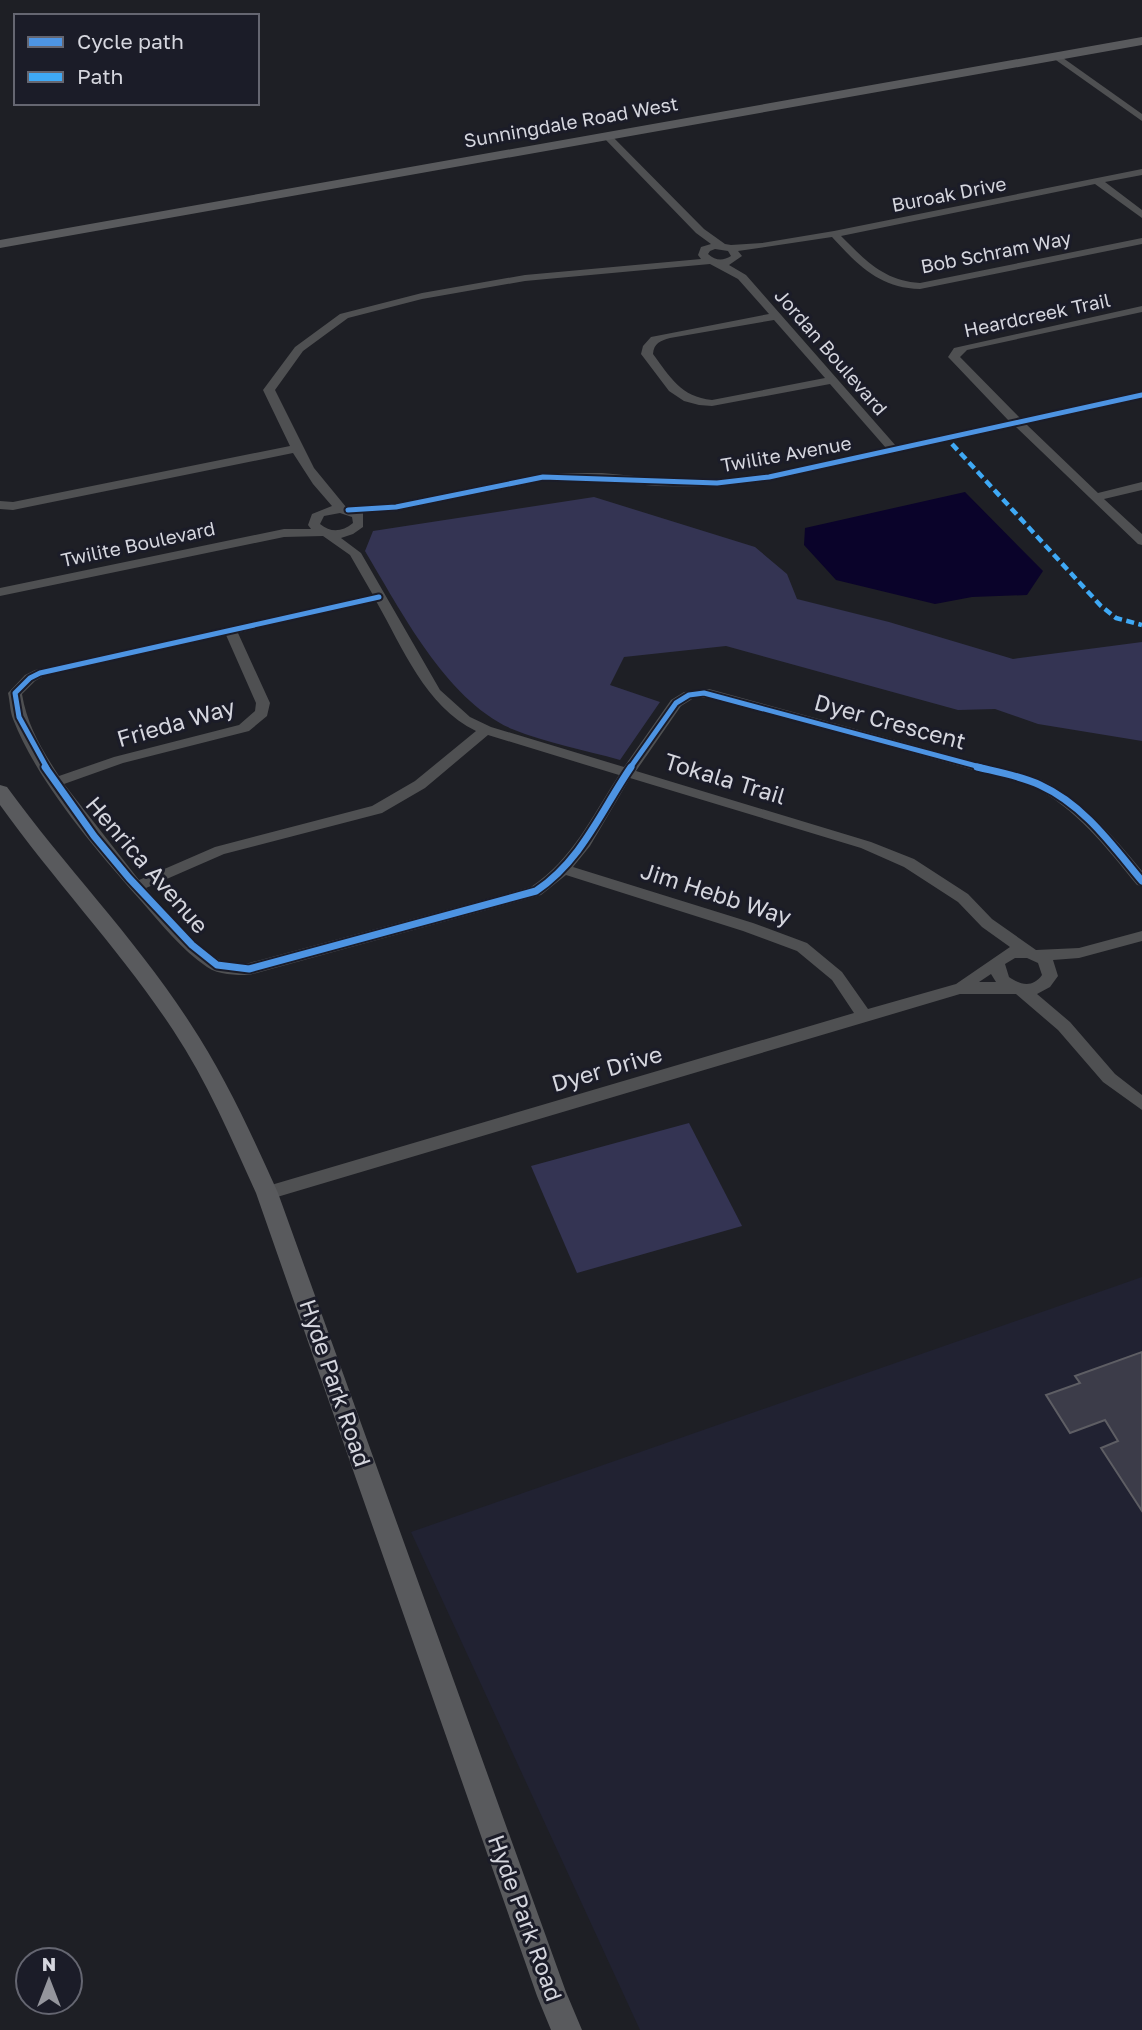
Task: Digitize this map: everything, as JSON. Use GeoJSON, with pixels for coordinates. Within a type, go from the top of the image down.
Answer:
{"type":"FeatureCollection","features":[{"type":"Feature","properties":{"kind":"main road","name":"Sunningdale Road West"},"geometry":{"type":"LineString","coordinates":[[2,243],[1142,41]]}},
{"type":"Feature","properties":{"kind":"main road","name":"Hyde Park Road"},"geometry":{"type":"LineString","coordinates":[[0,791],[168,1006],[208,1072],[267,1193],[552,1996],[568,2030]]}},
{"type":"Feature","properties":{"kind":"street"},"geometry":{"type":"LineString","coordinates":[[1056,56],[1142,118]]}},
{"type":"Feature","properties":{"kind":"street"},"geometry":{"type":"LineString","coordinates":[[606,135],[700,231],[731,252]]}},
{"type":"Feature","properties":{"kind":"street","name":"Buroak Drive"},"geometry":{"type":"LineString","coordinates":[[731,252],[1142,172]]}},
{"type":"Feature","properties":{"kind":"street"},"geometry":{"type":"LineString","coordinates":[[1097,181],[1142,215]]}},
{"type":"Feature","properties":{"kind":"street"},"geometry":{"type":"LineString","coordinates":[[700,231],[704,251]]}},
{"type":"Feature","properties":{"kind":"street","name":"Bob Schram Way"},"geometry":{"type":"LineString","coordinates":[[834,234],[877,276],[900,287],[920,286],[1142,241]]}},
{"type":"Feature","properties":{"kind":"street"},"geometry":{"type":"LineString","coordinates":[[666,264],[704,251],[731,252]]}},
{"type":"Feature","properties":{"kind":"street","name":"Jordan Boulevard"},"geometry":{"type":"LineString","coordinates":[[704,251],[704,257],[742,277]]}},
{"type":"Feature","properties":{"kind":"street"},"geometry":{"type":"LineString","coordinates":[[355,553],[358,516],[344,509],[321,489],[294,449],[269,390],[299,349],[344,316],[422,296],[525,278],[714,262],[731,252]]}},
{"type":"Feature","properties":{"kind":"street","name":"Jordan Boulevard"},"geometry":{"type":"LineString","coordinates":[[731,252],[742,277],[893,449]]}},
{"type":"Feature","properties":{"kind":"street","name":"Heardcreek Trail"},"geometry":{"type":"LineString","coordinates":[[1142,309],[958,350],[954,357],[1017,422],[1142,541]]}},
{"type":"Feature","properties":{"kind":"street"},"geometry":{"type":"LineString","coordinates":[[776,316],[668,335],[654,340],[648,346],[647,354],[679,396],[695,402],[712,402],[832,380]]}},
{"type":"Feature","properties":{"kind":"street","name":"Twilite Avenue"},"geometry":{"type":"LineString","coordinates":[[318,515],[344,509],[396,507],[543,477],[717,483],[769,477],[1142,395]]}},
{"type":"Feature","properties":{"kind":"street"},"geometry":{"type":"LineString","coordinates":[[0,505],[13,506],[294,449]]}},
{"type":"Feature","properties":{"kind":"street"},"geometry":{"type":"LineString","coordinates":[[1097,497],[1142,486]]}},
{"type":"Feature","properties":{"kind":"street"},"geometry":{"type":"LineString","coordinates":[[321,489],[314,525],[325,533]]}},
{"type":"Feature","properties":{"kind":"street","name":"Twilite Avenue"},"geometry":{"type":"LineString","coordinates":[[325,533],[344,534],[396,507]]}},
{"type":"Feature","properties":{"kind":"street","name":"Twilite Boulevard"},"geometry":{"type":"LineString","coordinates":[[284,533],[318,515]]}},
{"type":"Feature","properties":{"kind":"street","name":"Twilite Boulevard"},"geometry":{"type":"LineString","coordinates":[[0,592],[284,533],[325,533]]}},
{"type":"Feature","properties":{"kind":"street","name":"Tokala Trail"},"geometry":{"type":"LineString","coordinates":[[325,533],[355,553],[435,692],[465,720],[486,730],[892,855],[963,898],[987,923],[1032,954]]}},
{"type":"Feature","properties":{"kind":"street","name":"Henrica Avenue"},"geometry":{"type":"LineString","coordinates":[[379,597],[40,673],[21,685],[15,693],[15,712],[54,783],[80,820],[199,953],[227,969],[249,969],[536,891],[565,870],[627,773]]}},
{"type":"Feature","properties":{"kind":"street","name":"Frieda Way"},"geometry":{"type":"LineString","coordinates":[[54,783],[119,760],[232,732],[255,720],[262,712],[263,703],[231,631]]}},
{"type":"Feature","properties":{"kind":"street","name":"Dyer Crescent"},"geometry":{"type":"LineString","coordinates":[[627,773],[681,698],[697,693],[714,694],[1037,782],[1070,799],[1088,816],[1142,881]]}},
{"type":"Feature","properties":{"kind":"street"},"geometry":{"type":"LineString","coordinates":[[138,887],[220,850],[377,810],[409,793],[486,730]]}},
{"type":"Feature","properties":{"kind":"street","name":"Jim Hebb Way"},"geometry":{"type":"LineString","coordinates":[[565,870],[748,926],[802,947],[837,976],[864,1017]]}},
{"type":"Feature","properties":{"kind":"street","name":"Tokala Trail"},"geometry":{"type":"LineString","coordinates":[[987,923],[998,962]]}},
{"type":"Feature","properties":{"kind":"street"},"geometry":{"type":"LineString","coordinates":[[1142,936],[1079,953],[1012,952],[998,962],[1000,977],[1018,988],[1064,1026],[1109,1078],[1142,1104]]}},
{"type":"Feature","properties":{"kind":"street"},"geometry":{"type":"LineString","coordinates":[[1018,988],[1031,990],[1048,980],[1079,953]]}},
{"type":"Feature","properties":{"kind":"street"},"geometry":{"type":"LineString","coordinates":[[1032,954],[1048,964],[1048,980],[1064,1026]]}},
{"type":"Feature","properties":{"kind":"street","name":"Dyer Drive"},"geometry":{"type":"LineString","coordinates":[[960,988],[998,962]]}},
{"type":"Feature","properties":{"kind":"street","name":"Dyer Drive"},"geometry":{"type":"LineString","coordinates":[[267,1193],[960,988],[1018,988]]}},
{"type":"Feature","properties":{"kind":"shaded area"},"geometry":{"type":"Polygon","coordinates":[[[965,492],[1043,571],[1027,595],[972,597],[935,604],[836,580],[804,545],[805,528],[965,492]]]}},
{"type":"Feature","properties":{"kind":"shaded area"},"geometry":{"type":"Polygon","coordinates":[[[594,497],[755,547],[787,574],[797,599],[889,622],[1013,659],[1142,642],[1142,741],[1038,724],[995,709],[958,710],[726,646],[624,657],[610,685],[660,702],[620,760],[512,729],[488,715],[446,676],[410,626],[365,551],[373,531],[594,497]]]}},
{"type":"Feature","properties":{"kind":"shaded area"},"geometry":{"type":"Polygon","coordinates":[[[689,1123],[742,1226],[577,1273],[531,1166],[689,1123]]]}},
{"type":"Feature","properties":{"kind":"shaded area"},"geometry":{"type":"Polygon","coordinates":[[[1142,1277],[1142,2030],[640,2030],[411,1532],[1142,1277]]]}},
{"type":"Feature","properties":{"kind":"building"},"geometry":{"type":"Polygon","coordinates":[[[1142,1352],[1142,1511],[1101,1448],[1118,1441],[1105,1420],[1070,1433],[1046,1395],[1080,1383],[1075,1376],[1142,1352]]]}},
{"type":"Feature","properties":{"kind":"marked path"},"geometry":{"type":"LineString","coordinates":[[952,444],[1101,606],[1116,618],[1142,625]]}},
{"type":"Feature","properties":{"kind":"cycle path"},"geometry":{"type":"LineString","coordinates":[[348,510],[396,507],[543,477],[717,483],[769,477],[1142,395]]}},
{"type":"Feature","properties":{"kind":"cycle path"},"geometry":{"type":"LineString","coordinates":[[379,597],[40,673],[30,678],[15,693],[19,717],[36,751],[94,836],[163,916],[217,965],[231,969],[249,969],[536,891],[551,881],[575,857],[628,772],[676,703],[689,695],[699,693],[714,694],[1037,783],[1068,801],[1095,825],[1142,881]]}}]}
